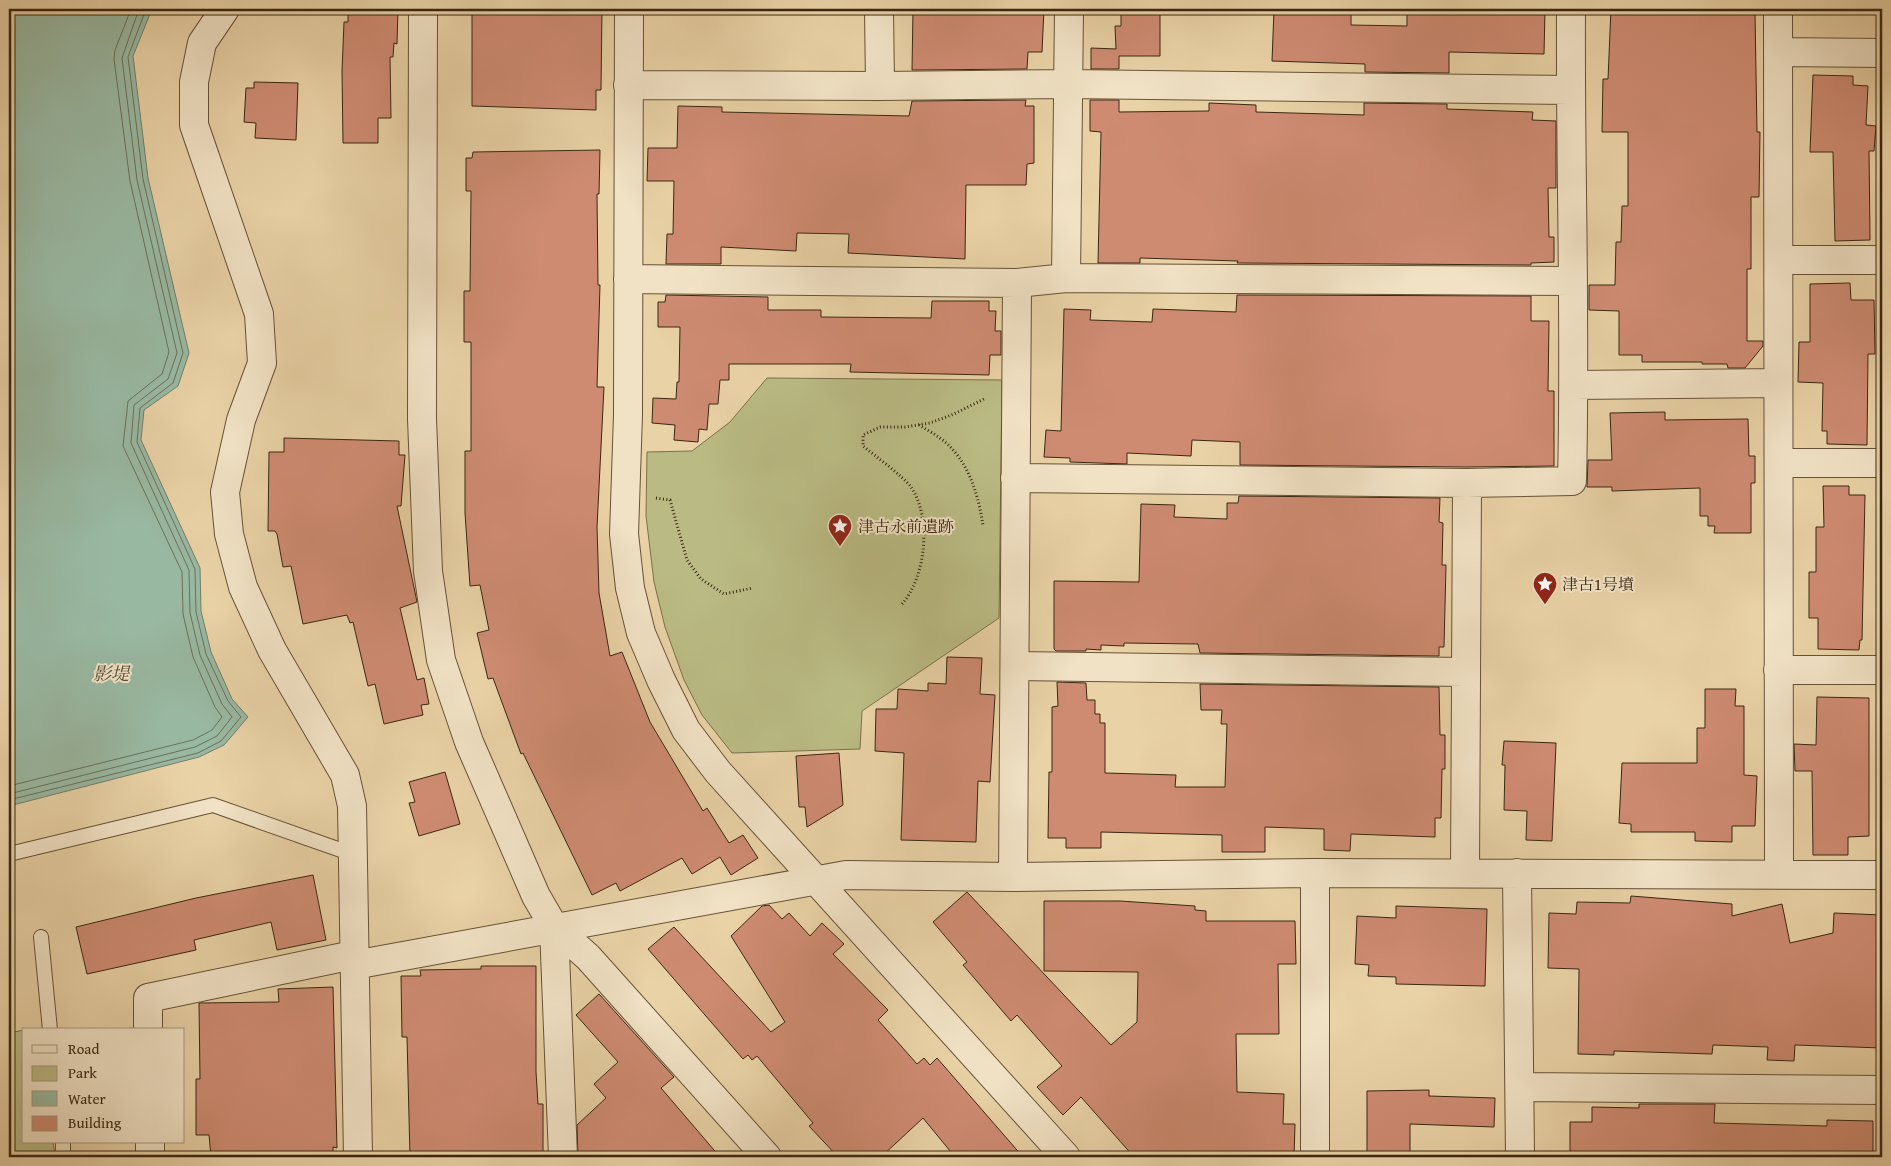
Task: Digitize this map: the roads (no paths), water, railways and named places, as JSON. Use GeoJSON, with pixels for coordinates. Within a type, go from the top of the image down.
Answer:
{"type":"FeatureCollection","features":[{"type":"Feature","properties":{"kind":"street"},"geometry":{"type":"LineString","coordinates":[[225,9],[202,43],[194,82],[194,125],[259,314],[262,363],[241,420],[225,492],[229,534],[243,587],[272,650],[345,775],[352,806],[358,1157]]}},
{"type":"Feature","properties":{"kind":"street"},"geometry":{"type":"LineString","coordinates":[[423,9],[422,419],[429,581],[441,660],[469,742],[536,896],[554,928],[588,957],[767,1157]]}},
{"type":"Feature","properties":{"kind":"street"},"geometry":{"type":"LineString","coordinates":[[628,9],[628,414],[624,534],[630,588],[641,633],[661,680],[686,730],[718,772],[1066,1157]]}},
{"type":"Feature","properties":{"kind":"street"},"geometry":{"type":"LineString","coordinates":[[880,9],[880,86]]}},
{"type":"Feature","properties":{"kind":"street"},"geometry":{"type":"LineString","coordinates":[[1066,278],[1069,9]]}},
{"type":"Feature","properties":{"kind":"street"},"geometry":{"type":"LineString","coordinates":[[1015,478],[1467,483],[1572,481],[1574,385],[1571,9]]}},
{"type":"Feature","properties":{"kind":"street"},"geometry":{"type":"LineString","coordinates":[[1778,9],[1779,873]]}},
{"type":"Feature","properties":{"kind":"street"},"geometry":{"type":"LineString","coordinates":[[1778,52],[1882,53]]}},
{"type":"Feature","properties":{"kind":"street"},"geometry":{"type":"LineString","coordinates":[[628,85],[880,86],[1069,84],[1571,90]]}},
{"type":"Feature","properties":{"kind":"street"},"geometry":{"type":"LineString","coordinates":[[1779,260],[1882,260]]}},
{"type":"Feature","properties":{"kind":"street"},"geometry":{"type":"LineString","coordinates":[[628,279],[1018,283],[1066,278],[1572,282]]}},
{"type":"Feature","properties":{"kind":"street"},"geometry":{"type":"LineString","coordinates":[[1013,877],[1018,283]]}},
{"type":"Feature","properties":{"kind":"street"},"geometry":{"type":"LineString","coordinates":[[1574,385],[1778,383]]}},
{"type":"Feature","properties":{"kind":"street"},"geometry":{"type":"LineString","coordinates":[[1779,463],[1882,464]]}},
{"type":"Feature","properties":{"kind":"street"},"geometry":{"type":"LineString","coordinates":[[1465,873],[1467,483]]}},
{"type":"Feature","properties":{"kind":"street"},"geometry":{"type":"LineString","coordinates":[[1016,666],[1465,672]]}},
{"type":"Feature","properties":{"kind":"street"},"geometry":{"type":"LineString","coordinates":[[1778,670],[1882,670]]}},
{"type":"Feature","properties":{"kind":"street"},"geometry":{"type":"LineString","coordinates":[[1315,873],[1315,1157]]}},
{"type":"Feature","properties":{"kind":"street"},"geometry":{"type":"LineString","coordinates":[[148,1028],[148,998],[354,960],[554,928],[846,874],[1013,877],[1315,873],[1779,873],[1882,875]]}},
{"type":"Feature","properties":{"kind":"street"},"geometry":{"type":"LineString","coordinates":[[1517,873],[1520,1157]]}},
{"type":"Feature","properties":{"kind":"street"},"geometry":{"type":"LineString","coordinates":[[554,928],[562,1157]]}},
{"type":"Feature","properties":{"kind":"street"},"geometry":{"type":"LineString","coordinates":[[1520,1087],[1882,1090]]}},
{"type":"Feature","properties":{"kind":"street"},"geometry":{"type":"LineString","coordinates":[[150,1144],[150,1157]]}},
{"type":"Feature","properties":{"kind":"lane"},"geometry":{"type":"LineString","coordinates":[[9,854],[213,805],[352,854]]}},
{"type":"Feature","properties":{"kind":"lane"},"geometry":{"type":"LineString","coordinates":[[41,937],[50,1028]]}},
{"type":"Feature","properties":{"kind":"lane"},"geometry":{"type":"LineString","coordinates":[[63,1144],[64,1157]]}},
{"type":"Feature","properties":{"kind":"water","name":"影堤"},"geometry":{"type":"Polygon","coordinates":[[[9,9],[152,9],[133,56],[148,178],[189,353],[178,386],[144,410],[141,440],[200,568],[201,611],[211,652],[232,699],[248,717],[224,745],[199,757],[9,806],[9,9]]]}},
{"type":"Feature","properties":{"kind":"place","name":"津古永前遺跡"},"geometry":{"type":"Point","coordinates":[840,547]}},
{"type":"Feature","properties":{"kind":"place","name":"津古1号墳"},"geometry":{"type":"Point","coordinates":[1545,605]}}]}
